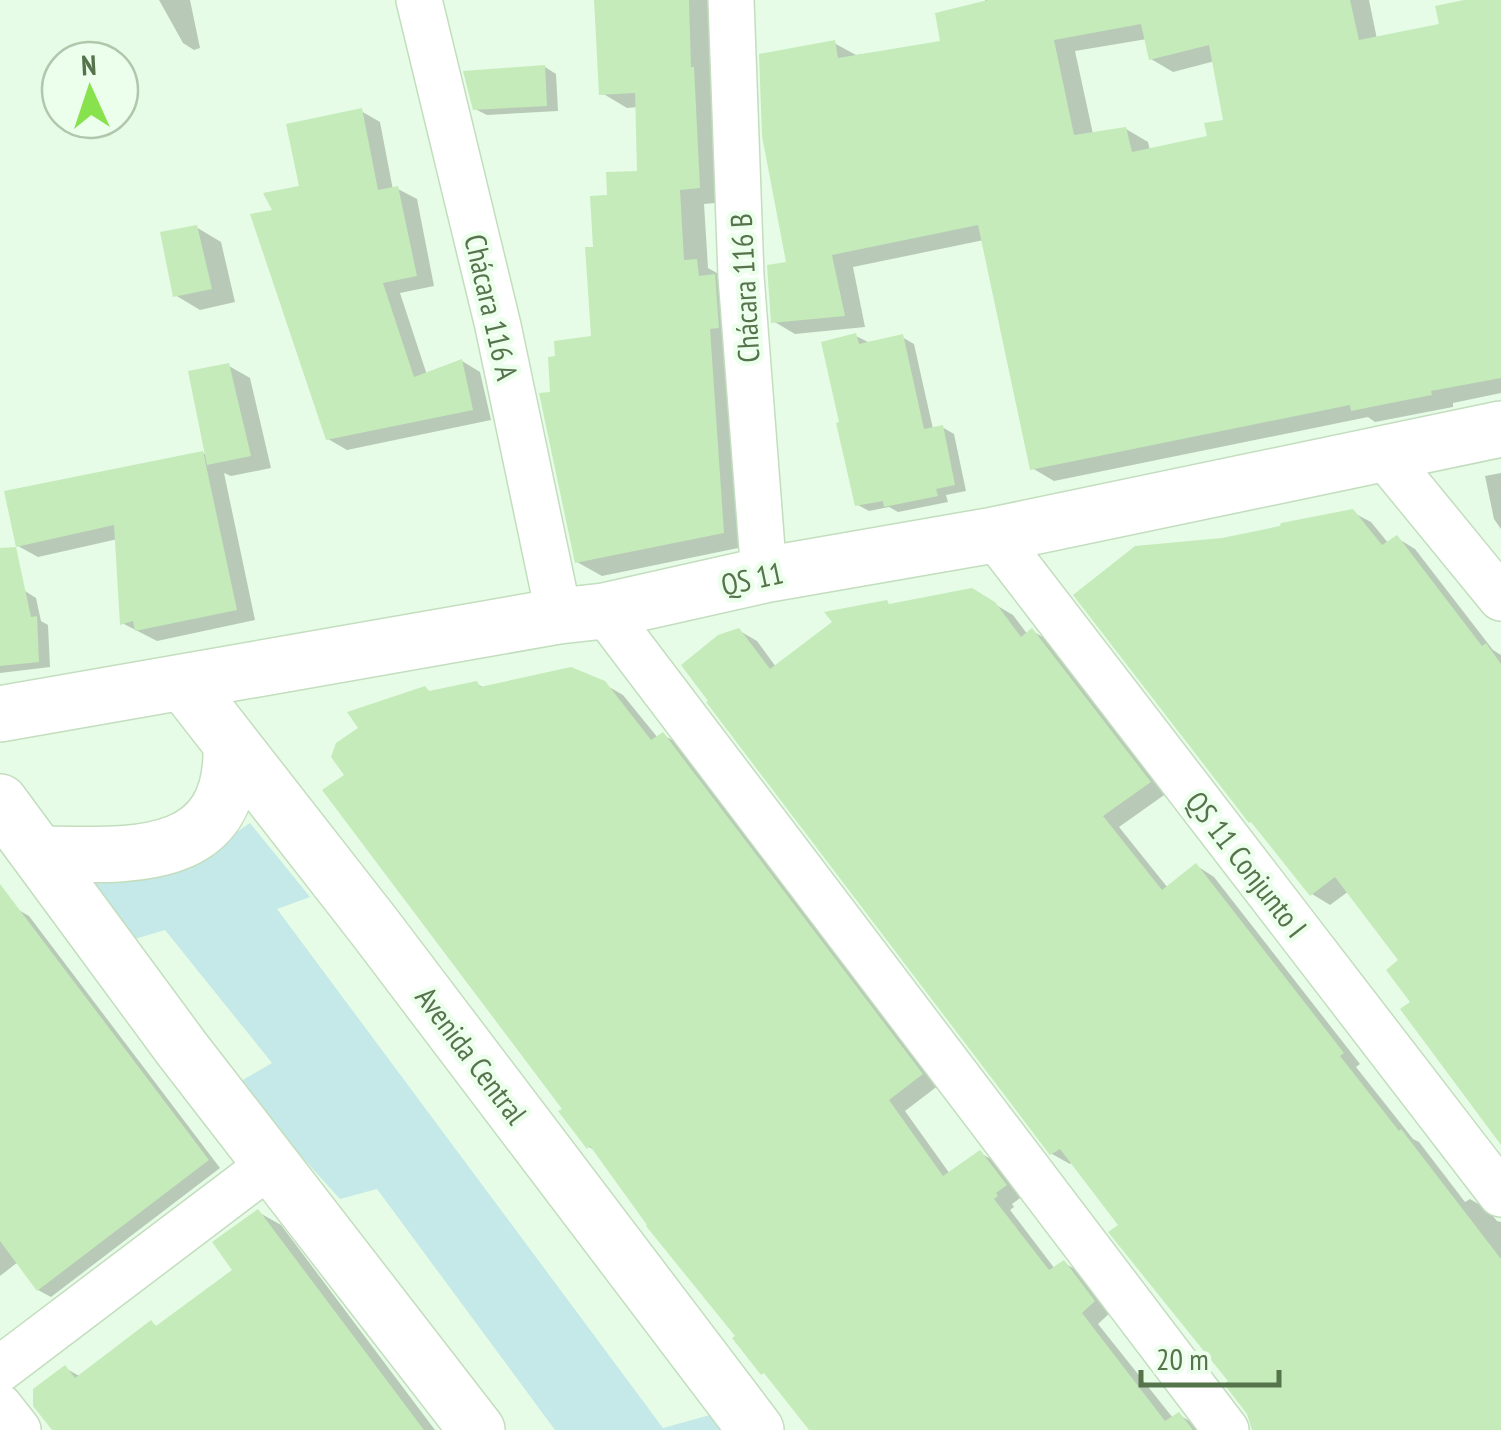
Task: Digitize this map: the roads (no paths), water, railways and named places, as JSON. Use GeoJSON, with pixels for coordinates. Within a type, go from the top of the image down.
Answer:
{"type":"FeatureCollection","features":[{"type":"Feature","properties":{"kind":"street","name":"Chácara 116 A"},"geometry":{"type":"LineString","coordinates":[[419,0],[498,326],[581,614]]}},
{"type":"Feature","properties":{"kind":"street","name":"Chácara 116 B"},"geometry":{"type":"LineString","coordinates":[[730,0],[742,276],[764,575]]}},
{"type":"Feature","properties":{"kind":"street","name":"QS 11"},"geometry":{"type":"LineString","coordinates":[[0,714],[581,614],[764,575],[994,535],[1501,429]]}},
{"type":"Feature","properties":{"kind":"street"},"geometry":{"type":"LineString","coordinates":[[1384,454],[1501,598]]}},
{"type":"Feature","properties":{"kind":"street","name":"QS 11 Conjunto I"},"geometry":{"type":"LineString","coordinates":[[994,535],[1501,1194]]}},
{"type":"Feature","properties":{"kind":"street"},"geometry":{"type":"LineString","coordinates":[[581,614],[1226,1430]]}},
{"type":"Feature","properties":{"kind":"street","name":"Avenida Central"},"geometry":{"type":"LineString","coordinates":[[184,683],[374,925],[756,1430]]}},
{"type":"Feature","properties":{"kind":"street"},"geometry":{"type":"LineString","coordinates":[[40,854],[117,855],[188,840],[211,821],[226,792],[232,773],[231,746]]}},
{"type":"Feature","properties":{"kind":"street"},"geometry":{"type":"LineString","coordinates":[[0,802],[182,1048],[476,1430]]}},
{"type":"Feature","properties":{"kind":"street"},"geometry":{"type":"LineString","coordinates":[[0,1369],[272,1163]]}},
{"type":"Feature","properties":{"kind":"street"},"geometry":{"type":"LineString","coordinates":[[0,1406],[18,1430]]}}]}
